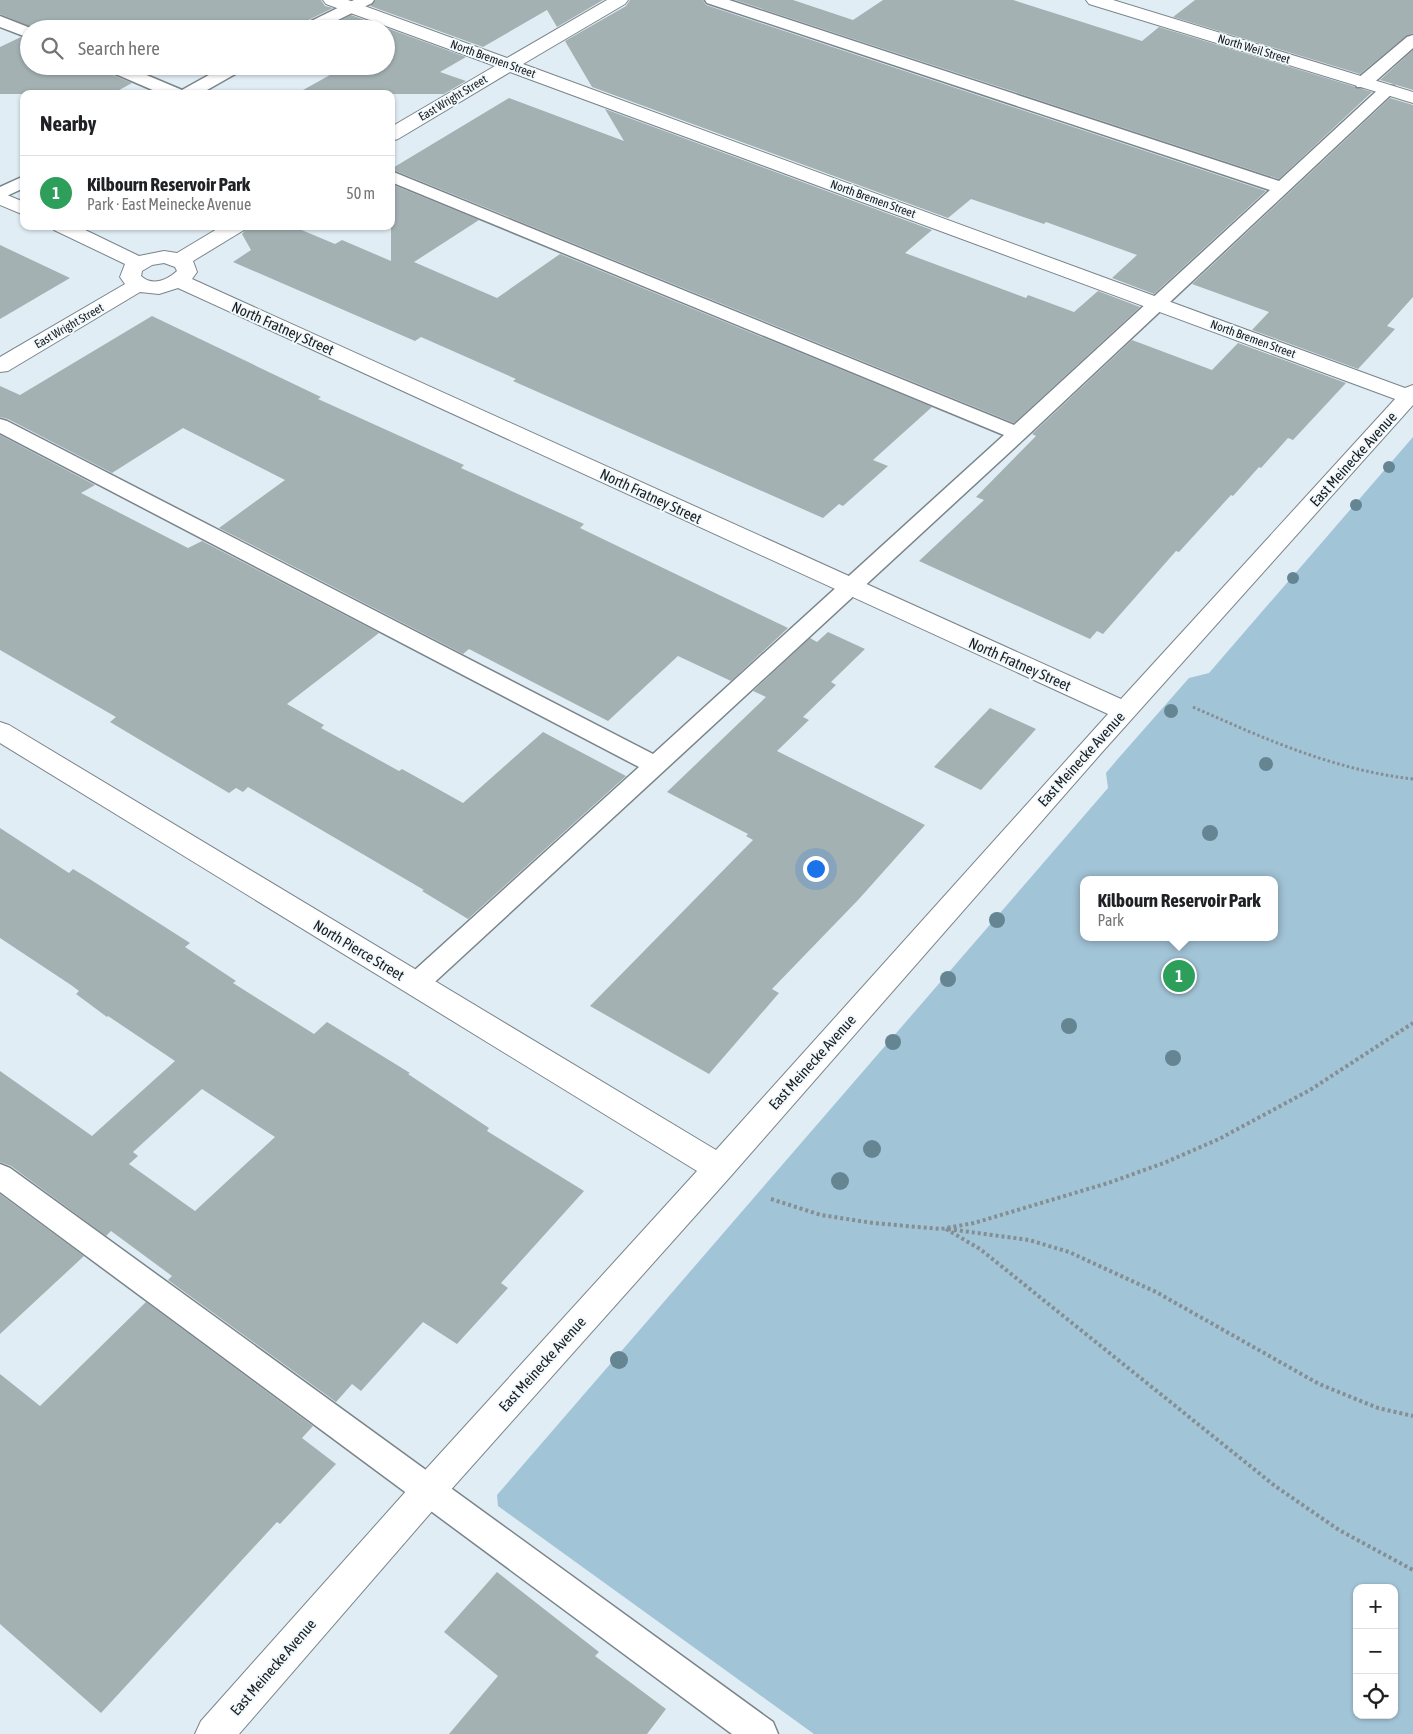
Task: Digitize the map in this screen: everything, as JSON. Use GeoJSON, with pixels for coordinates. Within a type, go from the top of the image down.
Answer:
{"type":"FeatureCollection","features":[{"type":"Feature","properties":{"kind":"street","name":"North Bremen Street"},"geometry":{"type":"LineString","coordinates":[[332,0],[359,4],[509,65],[1157,304],[1412,395]]}},
{"type":"Feature","properties":{"kind":"street","name":"East Wright Street"},"geometry":{"type":"LineString","coordinates":[[395,133],[618,0]]}},
{"type":"Feature","properties":{"kind":"street","name":"North Weil Street"},"geometry":{"type":"LineString","coordinates":[[1095,0],[1413,98]]}},
{"type":"Feature","properties":{"kind":"street"},"geometry":{"type":"LineString","coordinates":[[0,196],[20,207]]}},
{"type":"Feature","properties":{"kind":"street"},"geometry":{"type":"LineString","coordinates":[[69,230],[139,263]]}},
{"type":"Feature","properties":{"kind":"street"},"geometry":{"type":"LineString","coordinates":[[180,271],[164,257],[139,263],[133,268],[130,277],[138,285],[154,288],[163,287],[180,271],[233,230]]}},
{"type":"Feature","properties":{"kind":"street","name":"North Fratney Street"},"geometry":{"type":"LineString","coordinates":[[180,271],[851,588],[1124,711]]}},
{"type":"Feature","properties":{"kind":"street","name":"East Wright Street"},"geometry":{"type":"LineString","coordinates":[[0,366],[138,285]]}},
{"type":"Feature","properties":{"kind":"street","name":"East Meinecke Avenue"},"geometry":{"type":"LineString","coordinates":[[214,1734],[428,1491],[719,1168],[1124,711],[1412,395]]}},
{"type":"Feature","properties":{"kind":"street","name":"North Pierce Street"},"geometry":{"type":"LineString","coordinates":[[0,731],[719,1168]]}},
{"type":"Feature","properties":{"kind":"lane"},"geometry":{"type":"LineString","coordinates":[[713,0],[1282,188]]}},
{"type":"Feature","properties":{"kind":"lane"},"geometry":{"type":"LineString","coordinates":[[326,20],[359,4]]}},
{"type":"Feature","properties":{"kind":"lane"},"geometry":{"type":"LineString","coordinates":[[0,21],[20,29]]}},
{"type":"Feature","properties":{"kind":"lane"},"geometry":{"type":"LineString","coordinates":[[1363,82],[1413,40]]}},
{"type":"Feature","properties":{"kind":"lane"},"geometry":{"type":"LineString","coordinates":[[132,75],[167,90]]}},
{"type":"Feature","properties":{"kind":"lane"},"geometry":{"type":"LineString","coordinates":[[194,90],[222,75]]}},
{"type":"Feature","properties":{"kind":"lane"},"geometry":{"type":"LineString","coordinates":[[416,984],[851,588],[1388,90]]}},
{"type":"Feature","properties":{"kind":"lane"},"geometry":{"type":"LineString","coordinates":[[395,178],[1018,434]]}},
{"type":"Feature","properties":{"kind":"lane"},"geometry":{"type":"LineString","coordinates":[[0,196],[20,184]]}},
{"type":"Feature","properties":{"kind":"lane"},"geometry":{"type":"LineString","coordinates":[[0,425],[656,766]]}},
{"type":"Feature","properties":{"kind":"lane"},"geometry":{"type":"LineString","coordinates":[[0,1176],[762,1734]]}},
{"type":"Feature","properties":{"kind":"path"},"geometry":{"type":"LineString","coordinates":[[1193,707],[1308,757],[1342,767],[1413,779]]}},
{"type":"Feature","properties":{"kind":"path"},"geometry":{"type":"LineString","coordinates":[[945,1229],[1037,1205],[1110,1183],[1209,1143],[1280,1107],[1413,1023]]}},
{"type":"Feature","properties":{"kind":"path"},"geometry":{"type":"LineString","coordinates":[[771,1199],[827,1217],[1028,1240],[1069,1252],[1156,1292],[1319,1384],[1378,1408],[1413,1416]]}},
{"type":"Feature","properties":{"kind":"path"},"geometry":{"type":"LineString","coordinates":[[945,1229],[980,1249],[1275,1486],[1339,1530],[1413,1570]]}},
{"type":"Feature","properties":{"kind":"shaded area"},"geometry":{"type":"Polygon","coordinates":[[[1413,437],[1413,1734],[814,1734],[498,1506],[497,1495],[1108,788],[1106,773],[1189,678],[1209,673],[1413,437]]]}},
{"type":"Feature","properties":{"kind":"building"},"geometry":{"type":"Polygon","coordinates":[[[0,0],[321,0],[325,6],[333,8],[308,20],[20,20],[20,23],[0,14],[0,0]]]}},
{"type":"Feature","properties":{"kind":"building"},"geometry":{"type":"Polygon","coordinates":[[[376,0],[603,0],[557,27],[547,10],[483,47],[370,6],[376,0]]]}},
{"type":"Feature","properties":{"kind":"building"},"geometry":{"type":"Polygon","coordinates":[[[630,0],[703,0],[706,5],[1266,191],[1154,294],[1112,278],[1137,255],[1046,222],[1044,224],[971,199],[948,218],[592,87],[565,41],[626,6],[630,0]]]}},
{"type":"Feature","properties":{"kind":"building"},"geometry":{"type":"Polygon","coordinates":[[[735,0],[793,0],[853,20],[883,0],[1013,0],[1142,41],[1159,27],[1372,92],[1279,179],[735,0]]]}},
{"type":"Feature","properties":{"kind":"building"},"geometry":{"type":"Polygon","coordinates":[[[1195,0],[1413,0],[1413,33],[1406,36],[1360,74],[1173,17],[1195,0]]]}},
{"type":"Feature","properties":{"kind":"building"},"geometry":{"type":"Polygon","coordinates":[[[351,15],[365,20],[342,20],[351,15]]]}},
{"type":"Feature","properties":{"kind":"building"},"geometry":{"type":"Polygon","coordinates":[[[395,31],[466,57],[440,72],[466,81],[444,94],[395,94],[395,90],[303,90],[330,75],[395,75],[395,31]]]}},
{"type":"Feature","properties":{"kind":"building"},"geometry":{"type":"Polygon","coordinates":[[[20,37],[20,75],[113,75],[132,83],[119,90],[20,90],[20,94],[0,94],[0,47],[20,37]]]}},
{"type":"Feature","properties":{"kind":"building"},"geometry":{"type":"Polygon","coordinates":[[[1413,50],[1413,90],[1380,80],[1413,50]]]}},
{"type":"Feature","properties":{"kind":"building"},"geometry":{"type":"Polygon","coordinates":[[[509,98],[624,141],[605,109],[932,230],[905,253],[1026,298],[1028,295],[1074,312],[1098,291],[1140,307],[1014,423],[395,171],[395,167],[509,98]]]}},
{"type":"Feature","properties":{"kind":"building"},"geometry":{"type":"Polygon","coordinates":[[[1390,98],[1413,105],[1413,297],[1387,326],[1395,329],[1358,369],[1252,330],[1269,312],[1192,284],[1390,98]]]}},
{"type":"Feature","properties":{"kind":"building"},"geometry":{"type":"Polygon","coordinates":[[[395,186],[479,220],[414,262],[497,298],[560,254],[932,407],[873,460],[888,466],[843,506],[839,504],[823,518],[513,381],[516,379],[421,337],[415,341],[233,262],[251,250],[242,234],[246,230],[302,230],[335,244],[342,240],[391,261],[391,230],[395,230],[395,186]]]}},
{"type":"Feature","properties":{"kind":"building"},"geometry":{"type":"Polygon","coordinates":[[[0,245],[70,278],[0,319],[0,245]]]}},
{"type":"Feature","properties":{"kind":"building"},"geometry":{"type":"Polygon","coordinates":[[[152,316],[321,397],[318,399],[464,465],[461,468],[584,524],[580,528],[788,628],[731,681],[678,656],[608,721],[469,649],[463,654],[219,528],[285,480],[183,428],[112,473],[8,419],[0,417],[0,386],[20,395],[152,316]]]}},
{"type":"Feature","properties":{"kind":"building"},"geometry":{"type":"Polygon","coordinates":[[[1132,340],[1212,370],[1238,343],[1346,383],[1293,440],[1288,438],[1233,496],[1231,495],[1179,552],[1176,551],[1103,634],[1097,631],[1090,639],[919,561],[984,500],[976,497],[1036,436],[1032,434],[1132,340]]]}},
{"type":"Feature","properties":{"kind":"building"},"geometry":{"type":"Polygon","coordinates":[[[0,435],[95,485],[81,493],[188,548],[202,541],[379,633],[287,704],[324,725],[321,728],[399,771],[402,769],[463,803],[543,732],[626,776],[468,919],[422,891],[424,890],[248,787],[243,792],[236,788],[229,793],[110,722],[116,717],[0,650],[0,435]]]}},
{"type":"Feature","properties":{"kind":"building"},"geometry":{"type":"Polygon","coordinates":[[[828,632],[865,649],[831,682],[836,685],[803,717],[809,720],[777,751],[925,825],[859,899],[772,989],[779,993],[709,1074],[590,1006],[753,840],[746,836],[748,834],[667,792],[766,697],[753,691],[810,638],[817,642],[828,632]]]}},
{"type":"Feature","properties":{"kind":"building"},"geometry":{"type":"Polygon","coordinates":[[[990,708],[1036,729],[981,790],[934,767],[990,708]]]}},
{"type":"Feature","properties":{"kind":"building"},"geometry":{"type":"Polygon","coordinates":[[[0,828],[69,873],[73,869],[88,878],[190,943],[185,947],[236,981],[233,983],[314,1034],[327,1022],[410,1073],[408,1074],[489,1128],[487,1131],[584,1191],[501,1283],[508,1288],[457,1344],[423,1322],[361,1391],[352,1384],[336,1402],[168,1280],[172,1276],[111,1231],[106,1236],[11,1166],[0,1162],[0,1071],[92,1136],[175,1061],[107,1017],[76,994],[79,991],[71,985],[0,938],[0,828]],[[202,1089],[133,1152],[138,1156],[129,1164],[195,1211],[275,1137],[202,1089]]]}},
{"type":"Feature","properties":{"kind":"building"},"geometry":{"type":"Polygon","coordinates":[[[0,1194],[84,1256],[0,1334],[0,1194]]]}},
{"type":"Feature","properties":{"kind":"building"},"geometry":{"type":"Polygon","coordinates":[[[146,1302],[313,1426],[302,1438],[336,1464],[280,1524],[277,1522],[101,1713],[0,1624],[0,1374],[40,1406],[146,1302]]]}},
{"type":"Feature","properties":{"kind":"building"},"geometry":{"type":"Polygon","coordinates":[[[497,1572],[599,1652],[595,1656],[666,1709],[647,1734],[449,1734],[498,1676],[444,1632],[497,1572]]]}},
{"type":"Feature","properties":{"kind":"place","name":"Kilbourn Reservoir Park"},"geometry":{"type":"Point","coordinates":[1179,976]}}]}
